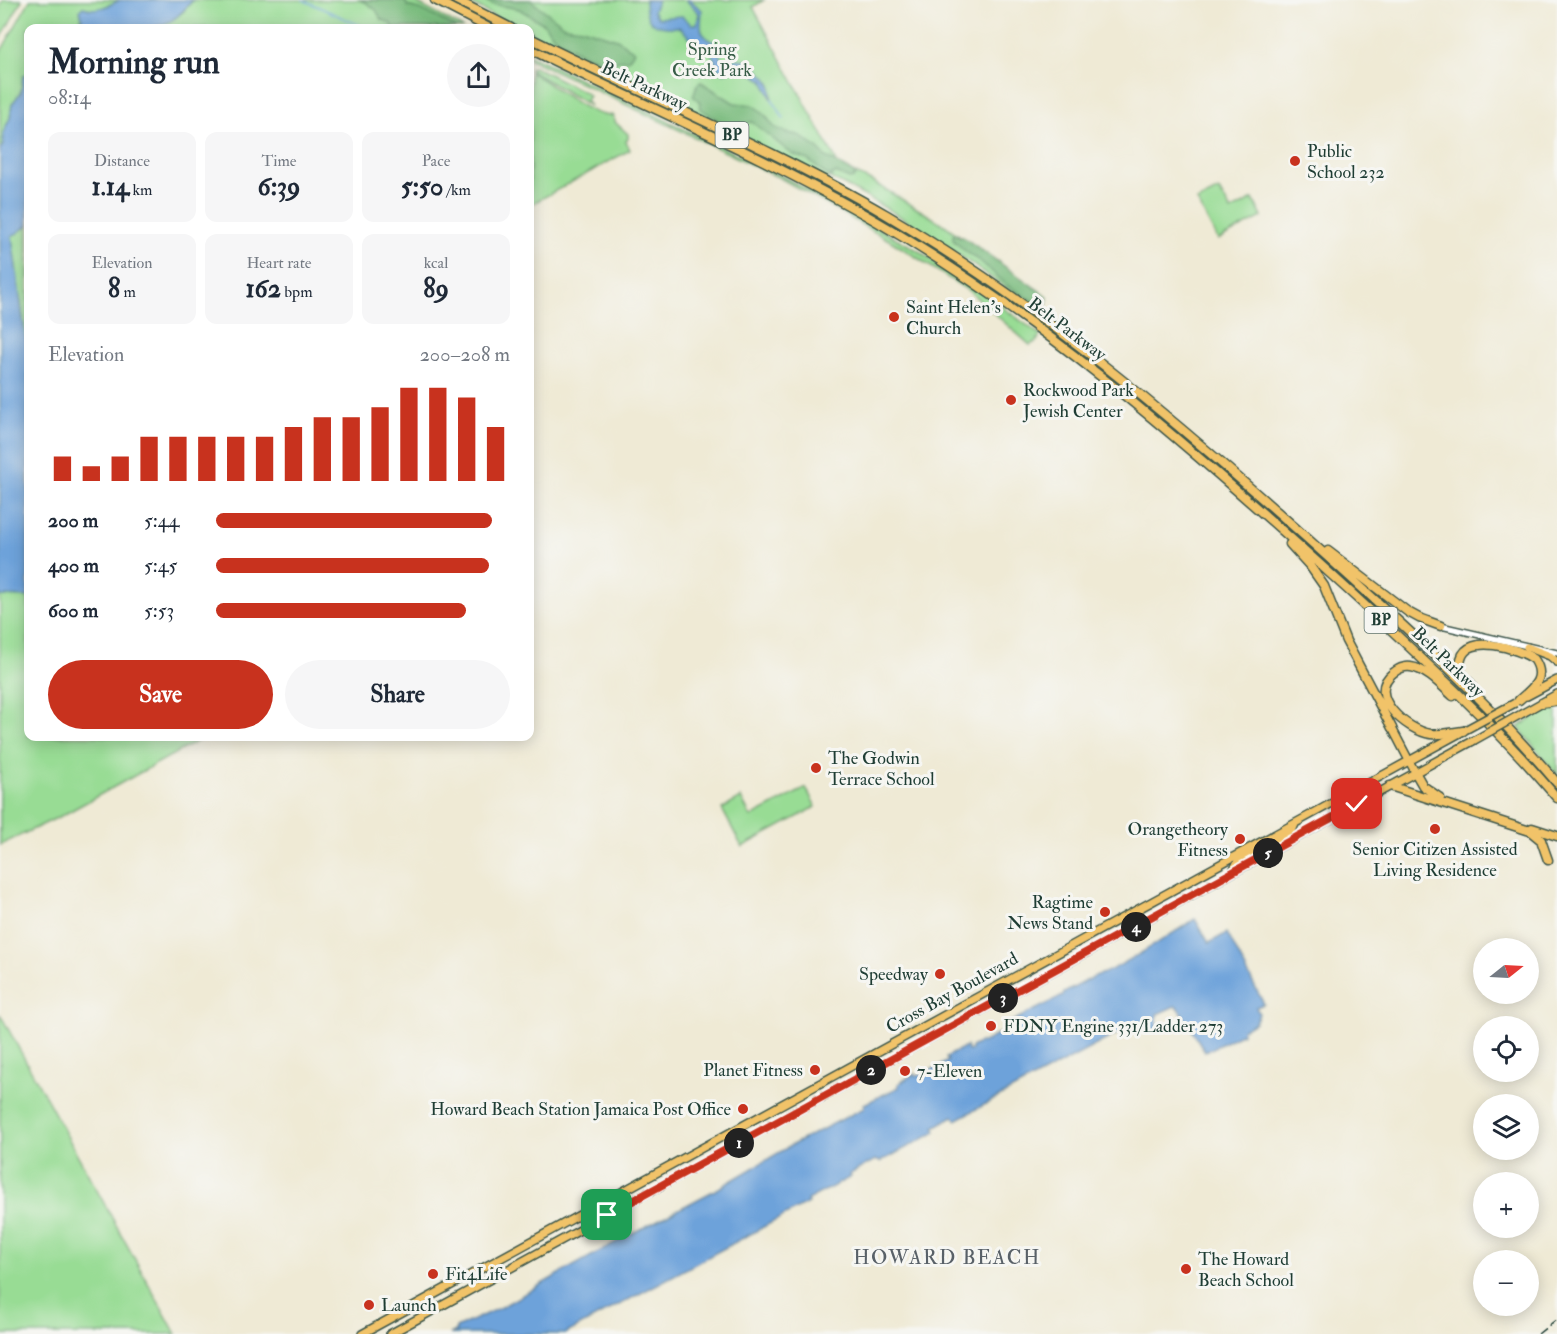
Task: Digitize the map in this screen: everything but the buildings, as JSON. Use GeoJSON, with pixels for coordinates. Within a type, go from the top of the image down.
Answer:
{"type":"FeatureCollection","features":[{"type":"Feature","properties":{"kind":"highway"},"geometry":{"type":"LineString","coordinates":[[435,0],[481,24]]}},
{"type":"Feature","properties":{"kind":"highway"},"geometry":{"type":"LineString","coordinates":[[456,0],[503,24]]}},
{"type":"Feature","properties":{"kind":"highway","name":"Belt Parkway"},"geometry":{"type":"LineString","coordinates":[[534,40],[759,147],[846,192],[960,260],[1043,320],[1384,623],[1499,734],[1557,798]]}},
{"type":"Feature","properties":{"kind":"highway","name":"Belt Parkway"},"geometry":{"type":"LineString","coordinates":[[534,51],[761,159],[830,195],[953,268],[1041,330],[1070,345],[1161,412],[1284,518],[1512,732],[1557,783]]}},
{"type":"Feature","properties":{"kind":"highway"},"geometry":{"type":"LineString","coordinates":[[1259,510],[1321,581],[1350,648],[1392,728]]}},
{"type":"Feature","properties":{"kind":"highway"},"geometry":{"type":"LineString","coordinates":[[1284,518],[1403,608],[1419,618],[1441,626]]}},
{"type":"Feature","properties":{"kind":"highway"},"geometry":{"type":"LineString","coordinates":[[1512,732],[1463,676],[1460,662],[1465,651],[1476,645],[1489,645],[1519,652],[1534,659],[1539,671],[1538,681],[1534,688],[1517,701]]}},
{"type":"Feature","properties":{"kind":"highway"},"geometry":{"type":"LineString","coordinates":[[1464,731],[1431,734],[1407,725],[1396,715],[1386,700],[1385,690],[1389,677],[1402,668],[1409,667],[1418,670],[1440,685],[1499,734]]}},
{"type":"Feature","properties":{"kind":"highway"},"geometry":{"type":"LineString","coordinates":[[1542,703],[1557,701]]}},
{"type":"Feature","properties":{"kind":"highway"},"geometry":{"type":"LineString","coordinates":[[1415,772],[1420,783],[1430,792],[1460,807]]}},
{"type":"Feature","properties":{"kind":"highway"},"geometry":{"type":"LineString","coordinates":[[1390,786],[1557,837]]}},
{"type":"Feature","properties":{"kind":"highway"},"geometry":{"type":"LineString","coordinates":[[1517,825],[1539,837],[1548,860],[1549,844],[1557,837]]}},
{"type":"Feature","properties":{"kind":"main road"},"geometry":{"type":"LineString","coordinates":[[1527,647],[1550,656],[1557,662]]}},
{"type":"Feature","properties":{"kind":"main road","name":"Cross Bay Boulevard"},"geometry":{"type":"LineString","coordinates":[[362,1334],[1557,680]]}},
{"type":"Feature","properties":{"kind":"main road","name":"Cross Bay Boulevard"},"geometry":{"type":"LineString","coordinates":[[390,1334],[1557,694]]}},
{"type":"Feature","properties":{"kind":"main road"},"geometry":{"type":"LineString","coordinates":[[1392,728],[1415,772]]}},
{"type":"Feature","properties":{"kind":"main road"},"geometry":{"type":"LineString","coordinates":[[1232,873],[1238,861],[1292,831],[1295,824]]}},
{"type":"Feature","properties":{"kind":"street"},"geometry":{"type":"LineString","coordinates":[[1441,626],[1557,653]]}},
{"type":"Feature","properties":{"kind":"green space"},"geometry":{"type":"Polygon","coordinates":[[[4,0],[22,0],[0,40],[0,5],[4,0]]]}},
{"type":"Feature","properties":{"kind":"green space"},"geometry":{"type":"Polygon","coordinates":[[[30,0],[120,0],[97,9],[83,7],[80,10],[82,17],[78,24],[24,24],[24,76],[21,92],[12,104],[10,118],[3,133],[4,145],[0,149],[0,53],[30,0]]]}},
{"type":"Feature","properties":{"kind":"green space"},"geometry":{"type":"Polygon","coordinates":[[[193,0],[411,0],[456,24],[165,24],[183,12],[193,0]]]}},
{"type":"Feature","properties":{"kind":"green space"},"geometry":{"type":"Polygon","coordinates":[[[358,0],[401,0],[406,2],[407,6],[420,9],[449,24],[391,24],[381,19],[376,10],[358,0]]]}},
{"type":"Feature","properties":{"kind":"green space","name":"Spring Creek Park"},"geometry":{"type":"Polygon","coordinates":[[[464,0],[764,0],[753,7],[836,160],[829,175],[835,173],[853,178],[856,174],[943,224],[1048,297],[1044,315],[885,207],[828,177],[825,181],[534,38],[534,24],[509,24],[464,0]]]}},
{"type":"Feature","properties":{"kind":"green space"},"geometry":{"type":"Polygon","coordinates":[[[483,0],[530,0],[565,26],[582,28],[617,39],[634,51],[628,60],[618,60],[609,64],[576,51],[554,37],[544,24],[519,9],[483,0]]]}},
{"type":"Feature","properties":{"kind":"green space"},"geometry":{"type":"Polygon","coordinates":[[[534,57],[780,175],[917,250],[978,289],[1040,335],[1037,341],[1030,345],[969,291],[894,243],[782,179],[534,61],[534,57]]]}},
{"type":"Feature","properties":{"kind":"green space"},"geometry":{"type":"Polygon","coordinates":[[[534,67],[585,92],[589,96],[586,100],[590,106],[534,72],[534,67]]]}},
{"type":"Feature","properties":{"kind":"green space"},"geometry":{"type":"Polygon","coordinates":[[[534,74],[582,106],[603,115],[612,115],[616,123],[628,134],[626,141],[630,150],[534,203],[534,74]]]}},
{"type":"Feature","properties":{"kind":"green space"},"geometry":{"type":"Polygon","coordinates":[[[701,82],[734,103],[753,105],[774,127],[798,135],[826,157],[856,174],[849,179],[836,173],[831,176],[825,174],[808,160],[792,154],[752,122],[736,124],[714,118],[701,109],[699,101],[693,96],[697,85],[701,82]]]}},
{"type":"Feature","properties":{"kind":"green space"},"geometry":{"type":"Polygon","coordinates":[[[1219,190],[1231,211],[1253,199],[1262,217],[1218,240],[1197,201],[1219,190]]]}},
{"type":"Feature","properties":{"kind":"green space"},"geometry":{"type":"Polygon","coordinates":[[[24,228],[24,326],[12,237],[24,228]]]}},
{"type":"Feature","properties":{"kind":"green space"},"geometry":{"type":"Polygon","coordinates":[[[953,234],[963,237],[1044,294],[1047,300],[1044,315],[1033,301],[1008,286],[979,260],[966,252],[953,240],[953,234]]]}},
{"type":"Feature","properties":{"kind":"green space"},"geometry":{"type":"Polygon","coordinates":[[[0,596],[24,597],[24,741],[198,741],[63,815],[0,845],[0,596]]]}},
{"type":"Feature","properties":{"kind":"green space"},"geometry":{"type":"Polygon","coordinates":[[[1557,706],[1557,775],[1518,727],[1548,708],[1557,706]]]}},
{"type":"Feature","properties":{"kind":"green space"},"geometry":{"type":"Polygon","coordinates":[[[806,788],[816,807],[742,847],[722,809],[741,798],[751,817],[806,788]]]}},
{"type":"Feature","properties":{"kind":"green space"},"geometry":{"type":"Polygon","coordinates":[[[0,1014],[176,1334],[0,1334],[0,1014]]]}},
{"type":"Feature","properties":{"kind":"water"},"geometry":{"type":"Polygon","coordinates":[[[120,0],[193,0],[180,14],[164,24],[78,24],[82,18],[80,10],[83,7],[97,9],[120,0]]]}},
{"type":"Feature","properties":{"kind":"water"},"geometry":{"type":"Polygon","coordinates":[[[645,0],[658,0],[653,11],[658,18],[682,16],[691,24],[697,24],[699,13],[686,0],[690,0],[702,10],[701,30],[715,43],[721,59],[728,63],[737,59],[749,61],[771,85],[772,100],[763,80],[741,67],[724,73],[717,67],[711,51],[696,43],[679,27],[653,24],[647,15],[645,0]]]}},
{"type":"Feature","properties":{"kind":"water"},"geometry":{"type":"Polygon","coordinates":[[[23,77],[24,228],[12,237],[24,326],[24,597],[0,596],[0,149],[3,145],[3,133],[10,118],[12,104],[21,92],[23,77]]]}},
{"type":"Feature","properties":{"kind":"water"},"geometry":{"type":"Polygon","coordinates":[[[1195,919],[1209,943],[1227,933],[1264,1004],[1256,1007],[1259,1014],[1255,1022],[1242,1030],[1243,1033],[1205,1052],[1179,1008],[1175,1006],[1157,1014],[1157,1028],[1152,1031],[1139,1022],[956,1120],[953,1116],[934,1127],[936,1132],[880,1162],[875,1160],[850,1174],[851,1177],[807,1200],[808,1203],[565,1334],[450,1334],[456,1331],[456,1328],[503,1306],[616,1242],[719,1188],[790,1146],[864,1108],[864,1104],[899,1087],[898,1084],[915,1073],[916,1075],[924,1074],[948,1061],[946,1057],[966,1046],[968,1051],[971,1050],[971,1047],[1006,1030],[1004,1025],[1130,960],[1195,919]]]}},
{"type":"Feature","properties":{"kind":"waterway"},"geometry":{"type":"LineString","coordinates":[[303,0],[357,24]]}},
{"type":"Feature","properties":{"kind":"waterway"},"geometry":{"type":"LineString","coordinates":[[772,99],[784,119]]}},
{"type":"Feature","properties":{"kind":"railway"},"geometry":{"type":"LineString","coordinates":[[1538,1334],[1557,1319]]}},
{"type":"Feature","properties":{"kind":"place","name":"Public School 232"},"geometry":{"type":"Point","coordinates":[1295,161]}},
{"type":"Feature","properties":{"kind":"place","name":"Saint Helen's Church"},"geometry":{"type":"Point","coordinates":[894,317]}},
{"type":"Feature","properties":{"kind":"place","name":"Rockwood Park Jewish Center"},"geometry":{"type":"Point","coordinates":[1011,400]}},
{"type":"Feature","properties":{"kind":"place","name":"The Godwin Terrace School"},"geometry":{"type":"Point","coordinates":[816,768]}},
{"type":"Feature","properties":{"kind":"place","name":"Senior Citizen Assisted Living Residence"},"geometry":{"type":"Point","coordinates":[1435,829]}},
{"type":"Feature","properties":{"kind":"place","name":"Orangetheory Fitness"},"geometry":{"type":"Point","coordinates":[1240,839]}},
{"type":"Feature","properties":{"kind":"place","name":"Ragtime News Stand"},"geometry":{"type":"Point","coordinates":[1105,912]}},
{"type":"Feature","properties":{"kind":"place","name":"Speedway"},"geometry":{"type":"Point","coordinates":[940,974]}},
{"type":"Feature","properties":{"kind":"place","name":"FDNY Engine 331/Ladder 273"},"geometry":{"type":"Point","coordinates":[991,1026]}},
{"type":"Feature","properties":{"kind":"place","name":"Planet Fitness"},"geometry":{"type":"Point","coordinates":[815,1070]}},
{"type":"Feature","properties":{"kind":"place","name":"7-Eleven"},"geometry":{"type":"Point","coordinates":[905,1071]}},
{"type":"Feature","properties":{"kind":"place","name":"Howard Beach Station Jamaica Post Office"},"geometry":{"type":"Point","coordinates":[743,1109]}},
{"type":"Feature","properties":{"kind":"place","name":"The Howard Beach School"},"geometry":{"type":"Point","coordinates":[1186,1269]}},
{"type":"Feature","properties":{"kind":"place","name":"Fit4Life"},"geometry":{"type":"Point","coordinates":[433,1274]}},
{"type":"Feature","properties":{"kind":"place","name":"Launch"},"geometry":{"type":"Point","coordinates":[369,1305]}},
{"type":"Feature","properties":{"kind":"district","name":"HOWARD BEACH"},"geometry":{"type":"Point","coordinates":[947,1257]}},
{"type":"Feature","properties":{"kind":"route"},"geometry":{"type":"LineString","coordinates":[[607,1215],[1357,804]]}}]}
